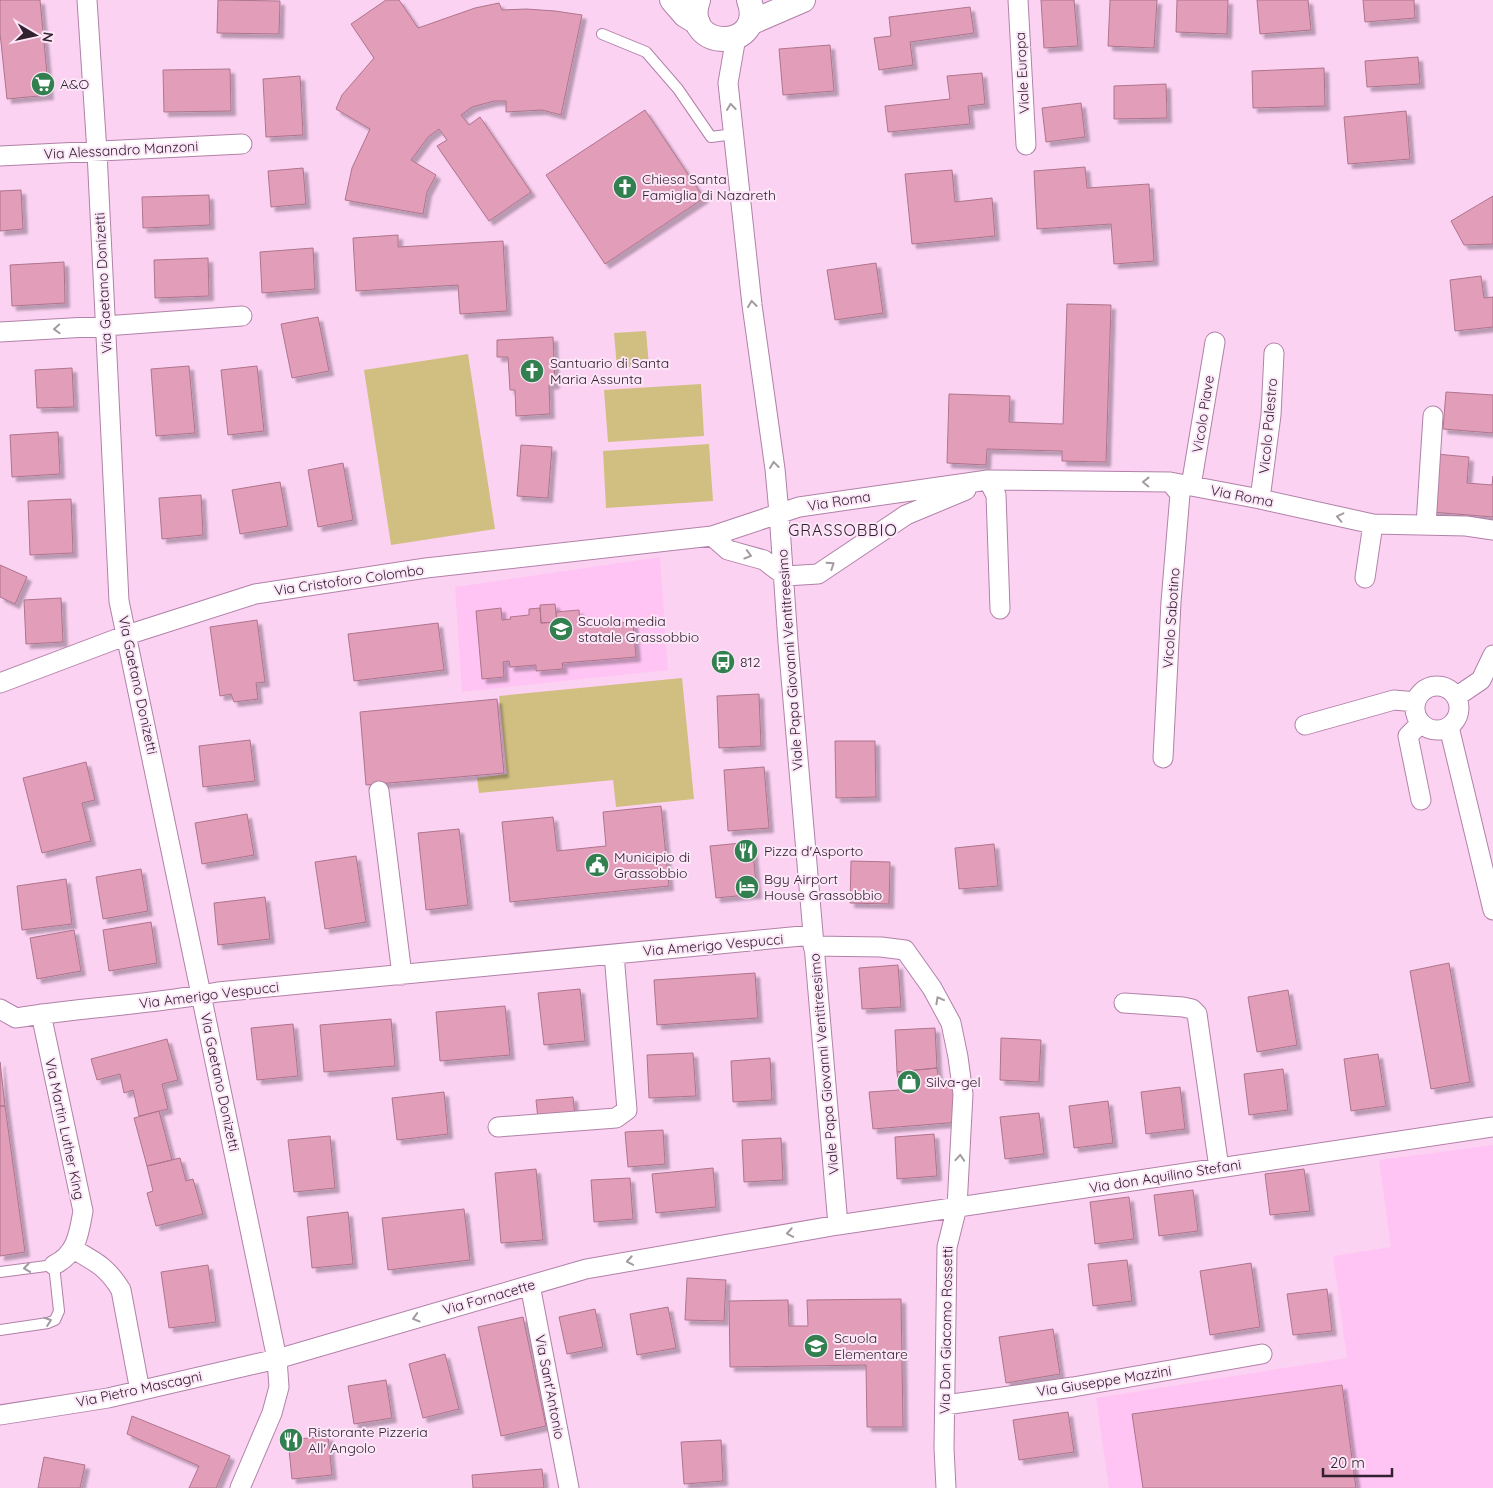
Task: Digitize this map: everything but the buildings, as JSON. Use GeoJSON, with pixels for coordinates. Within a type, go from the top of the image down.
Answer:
{"type":"FeatureCollection","features":[{"type":"Feature","properties":{"kind":"street","name":"Via Gaetano Donizetti"},"geometry":{"type":"LineString","coordinates":[[87,0],[97,152],[120,601],[278,1359]]}},
{"type":"Feature","properties":{"kind":"street"},"geometry":{"type":"LineString","coordinates":[[672,0],[685,15],[698,11],[702,30],[715,39],[722,40],[745,20],[803,0]]}},
{"type":"Feature","properties":{"kind":"street","name":"Viale Europa"},"geometry":{"type":"LineString","coordinates":[[1018,0],[1026,145]]}},
{"type":"Feature","properties":{"kind":"street","name":"Viale Papa Giovanni Ventitreesimo"},"geometry":{"type":"LineString","coordinates":[[745,20],[728,83],[752,305],[775,470],[838,1225]]}},
{"type":"Feature","properties":{"kind":"street","name":"Via Alessandro Manzoni"},"geometry":{"type":"LineString","coordinates":[[0,156],[242,144]]}},
{"type":"Feature","properties":{"kind":"street"},"geometry":{"type":"LineString","coordinates":[[0,332],[242,316]]}},
{"type":"Feature","properties":{"kind":"street","name":"Vicolo Piave"},"geometry":{"type":"LineString","coordinates":[[1191,486],[1215,342]]}},
{"type":"Feature","properties":{"kind":"street","name":"Vicolo Palestro"},"geometry":{"type":"LineString","coordinates":[[1260,498],[1271,416],[1274,353]]}},
{"type":"Feature","properties":{"kind":"street"},"geometry":{"type":"LineString","coordinates":[[1426,525],[1433,416]]}},
{"type":"Feature","properties":{"kind":"street"},"geometry":{"type":"LineString","coordinates":[[988,480],[996,495],[1000,609]]}},
{"type":"Feature","properties":{"kind":"street","name":"Via Roma"},"geometry":{"type":"LineString","coordinates":[[784,576],[818,574],[906,515],[988,480]]}},
{"type":"Feature","properties":{"kind":"street","name":"Via Roma"},"geometry":{"type":"LineString","coordinates":[[779,513],[798,507],[988,480],[1170,482],[1260,498],[1373,524],[1466,526],[1493,530]]}},
{"type":"Feature","properties":{"kind":"street","name":"Vicolo Sabotino"},"geometry":{"type":"LineString","coordinates":[[1163,758],[1171,602],[1180,494],[1170,482]]}},
{"type":"Feature","properties":{"kind":"street","name":"Via Cristoforo Colombo"},"geometry":{"type":"LineString","coordinates":[[0,683],[127,635],[255,594],[426,568],[712,536],[779,513]]}},
{"type":"Feature","properties":{"kind":"street"},"geometry":{"type":"LineString","coordinates":[[1365,578],[1373,524]]}},
{"type":"Feature","properties":{"kind":"street"},"geometry":{"type":"LineString","coordinates":[[712,536],[728,550],[764,560],[784,576]]}},
{"type":"Feature","properties":{"kind":"street"},"geometry":{"type":"LineString","coordinates":[[1456,696],[1481,680],[1493,655]]}},
{"type":"Feature","properties":{"kind":"street"},"geometry":{"type":"LineString","coordinates":[[1438,686],[1445,688],[1456,696],[1459,710],[1454,722],[1449,727],[1434,730],[1421,723],[1417,717],[1416,702],[1424,690],[1438,686]]}},
{"type":"Feature","properties":{"kind":"street"},"geometry":{"type":"LineString","coordinates":[[1305,725],[1394,700],[1416,702]]}},
{"type":"Feature","properties":{"kind":"street"},"geometry":{"type":"LineString","coordinates":[[1421,723],[1408,736],[1421,800]]}},
{"type":"Feature","properties":{"kind":"street"},"geometry":{"type":"LineString","coordinates":[[1449,727],[1493,910]]}},
{"type":"Feature","properties":{"kind":"street"},"geometry":{"type":"LineString","coordinates":[[379,791],[402,975]]}},
{"type":"Feature","properties":{"kind":"street","name":"Via Amerigo Vespucci"},"geometry":{"type":"LineString","coordinates":[[8,1014],[41,1014],[218,992],[614,954],[813,941]]}},
{"type":"Feature","properties":{"kind":"street","name":"Via Don Giacomo Rossetti"},"geometry":{"type":"LineString","coordinates":[[813,941],[905,950],[932,988],[951,1023],[963,1094],[956,1207],[947,1246],[944,1405],[946,1488]]}},
{"type":"Feature","properties":{"kind":"street"},"geometry":{"type":"LineString","coordinates":[[498,1127],[616,1118],[627,1110],[614,954]]}},
{"type":"Feature","properties":{"kind":"street"},"geometry":{"type":"LineString","coordinates":[[1124,1003],[1183,1007],[1192,1009],[1197,1014],[1219,1168]]}},
{"type":"Feature","properties":{"kind":"street","name":"Via Martin Luther King"},"geometry":{"type":"LineString","coordinates":[[41,1014],[83,1211],[80,1230],[73,1249]]}},
{"type":"Feature","properties":{"kind":"street","name":"Via don Aquilino Stefani"},"geometry":{"type":"LineString","coordinates":[[838,1225],[1493,1127]]}},
{"type":"Feature","properties":{"kind":"street","name":"Via Fornacette"},"geometry":{"type":"LineString","coordinates":[[278,1359],[586,1269],[838,1225]]}},
{"type":"Feature","properties":{"kind":"street"},"geometry":{"type":"LineString","coordinates":[[54,1265],[65,1260],[73,1249],[104,1267],[122,1290],[140,1391]]}},
{"type":"Feature","properties":{"kind":"street","name":"Via Sant'Antonio"},"geometry":{"type":"LineString","coordinates":[[530,1285],[569,1488]]}},
{"type":"Feature","properties":{"kind":"street","name":"Via Giuseppe Mazzini"},"geometry":{"type":"LineString","coordinates":[[944,1405],[1073,1386],[1262,1354]]}},
{"type":"Feature","properties":{"kind":"street"},"geometry":{"type":"LineString","coordinates":[[240,1488],[272,1413],[278,1387],[278,1359]]}},
{"type":"Feature","properties":{"kind":"street","name":"Via Pietro Mascagni"},"geometry":{"type":"LineString","coordinates":[[0,1414],[108,1398],[278,1359]]}},
{"type":"Feature","properties":{"kind":"lane"},"geometry":{"type":"LineString","coordinates":[[602,34],[646,52],[678,89],[711,137],[734,134]]}},
{"type":"Feature","properties":{"kind":"lane"},"geometry":{"type":"LineString","coordinates":[[0,1272],[54,1265],[59,1312],[55,1320],[48,1323],[0,1330]]}},
{"type":"Feature","properties":{"kind":"shaded area"},"geometry":{"type":"Polygon","coordinates":[[[646,331],[649,366],[617,368],[614,333],[646,331]]]}},
{"type":"Feature","properties":{"kind":"shaded area"},"geometry":{"type":"Polygon","coordinates":[[[468,354],[495,529],[391,545],[364,370],[468,354]]]}},
{"type":"Feature","properties":{"kind":"shaded area"},"geometry":{"type":"Polygon","coordinates":[[[701,384],[704,436],[608,442],[604,390],[701,384]]]}},
{"type":"Feature","properties":{"kind":"shaded area"},"geometry":{"type":"Polygon","coordinates":[[[709,444],[713,501],[606,508],[603,451],[709,444]]]}},
{"type":"Feature","properties":{"kind":"shaded area","name":"Scuola media statale Grassobbio"},"geometry":{"type":"Polygon","coordinates":[[[660,557],[668,670],[462,692],[455,587],[660,557]]]}},
{"type":"Feature","properties":{"kind":"shaded area"},"geometry":{"type":"Polygon","coordinates":[[[682,678],[694,799],[616,807],[613,780],[479,793],[477,778],[507,774],[499,696],[682,678]]]}},
{"type":"Feature","properties":{"kind":"shaded area"},"geometry":{"type":"Polygon","coordinates":[[[1493,1145],[1493,1488],[1109,1488],[1096,1398],[1347,1358],[1333,1256],[1391,1247],[1379,1160],[1493,1145]]]}},
{"type":"Feature","properties":{"kind":"place","name":"A&O"},"geometry":{"type":"Point","coordinates":[43,84]}},
{"type":"Feature","properties":{"kind":"place","name":"Chiesa Santa Famiglia di Nazareth"},"geometry":{"type":"Point","coordinates":[625,187]}},
{"type":"Feature","properties":{"kind":"place","name":"Santuario di Santa Maria Assunta"},"geometry":{"type":"Point","coordinates":[532,371]}},
{"type":"Feature","properties":{"kind":"place","name":"Scuola media statale Grassobbio"},"geometry":{"type":"Point","coordinates":[561,629]}},
{"type":"Feature","properties":{"kind":"place","name":"812"},"geometry":{"type":"Point","coordinates":[723,662]}},
{"type":"Feature","properties":{"kind":"place","name":"Pizza d'Asporto"},"geometry":{"type":"Point","coordinates":[746,851]}},
{"type":"Feature","properties":{"kind":"place","name":"Municipio di Grassobbio"},"geometry":{"type":"Point","coordinates":[597,865]}},
{"type":"Feature","properties":{"kind":"place","name":"Bgy Airport House Grassobbio"},"geometry":{"type":"Point","coordinates":[747,887]}},
{"type":"Feature","properties":{"kind":"place","name":"Silva-gel"},"geometry":{"type":"Point","coordinates":[909,1082]}},
{"type":"Feature","properties":{"kind":"place","name":"Scuola Elementare"},"geometry":{"type":"Point","coordinates":[816,1346]}},
{"type":"Feature","properties":{"kind":"place","name":"Ristorante Pizzeria All' Angolo"},"geometry":{"type":"Point","coordinates":[291,1440]}},
{"type":"Feature","properties":{"kind":"district","name":"GRASSOBBIO"},"geometry":{"type":"Point","coordinates":[843,530]}}]}
